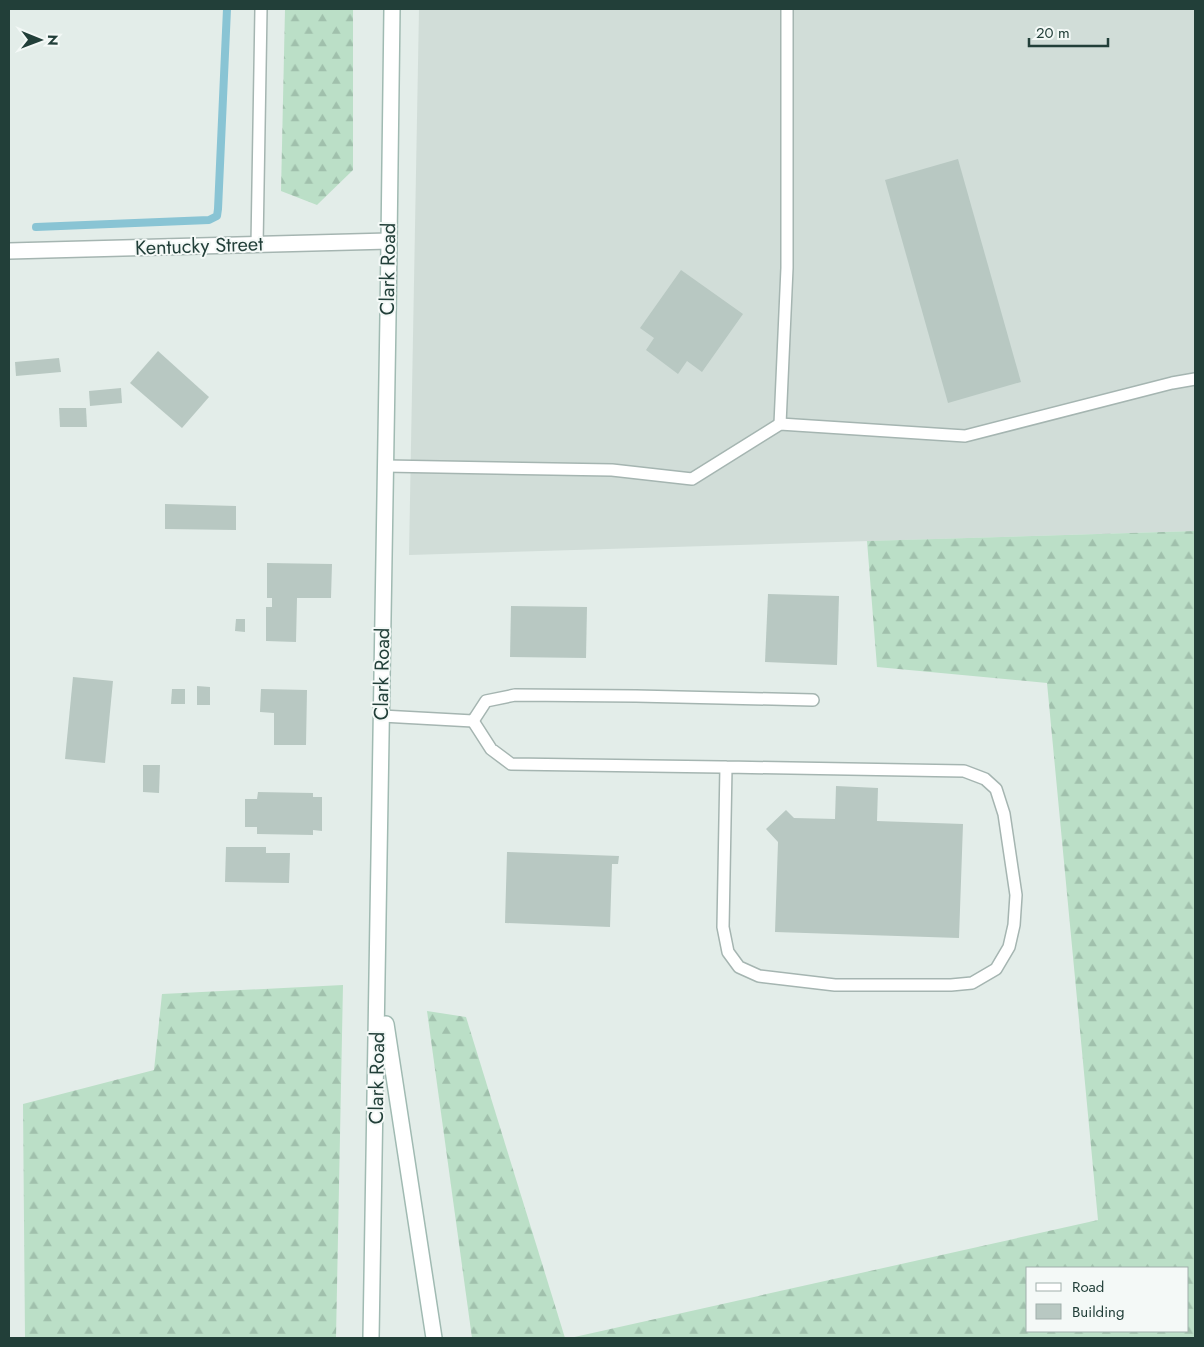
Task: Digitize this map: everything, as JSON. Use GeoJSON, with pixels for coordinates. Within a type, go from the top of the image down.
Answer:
{"type":"FeatureCollection","features":[{"type":"Feature","properties":{"kind":"street","name":"Clark Road"},"geometry":{"type":"LineString","coordinates":[[371,1338],[380,987],[392,9]]}},
{"type":"Feature","properties":{"kind":"street","name":"Kentucky Street"},"geometry":{"type":"LineString","coordinates":[[9,251],[389,241]]}},
{"type":"Feature","properties":{"kind":"street"},"geometry":{"type":"LineString","coordinates":[[380,987],[434,1338]]}},
{"type":"Feature","properties":{"kind":"lane"},"geometry":{"type":"LineString","coordinates":[[257,245],[261,9]]}},
{"type":"Feature","properties":{"kind":"lane"},"geometry":{"type":"LineString","coordinates":[[780,424],[787,268],[787,9]]}},
{"type":"Feature","properties":{"kind":"lane"},"geometry":{"type":"LineString","coordinates":[[385,466],[612,470],[692,478],[780,424],[965,436],[1172,383],[1195,379]]}},
{"type":"Feature","properties":{"kind":"lane"},"geometry":{"type":"LineString","coordinates":[[473,721],[486,701],[516,695],[812,700]]}},
{"type":"Feature","properties":{"kind":"lane"},"geometry":{"type":"LineString","coordinates":[[382,716],[473,721]]}},
{"type":"Feature","properties":{"kind":"lane"},"geometry":{"type":"LineString","coordinates":[[473,721],[491,749],[511,764],[726,767],[964,772],[985,779],[996,789],[1004,814],[1016,895],[1014,925],[1009,947],[996,969],[972,983],[951,985],[836,984],[758,976],[739,967],[728,952],[723,927],[726,767]]}},
{"type":"Feature","properties":{"kind":"shaded area"},"geometry":{"type":"Polygon","coordinates":[[[419,9],[1195,9],[1195,531],[409,555],[419,9]]]}},
{"type":"Feature","properties":{"kind":"green space"},"geometry":{"type":"Polygon","coordinates":[[[285,9],[353,9],[353,170],[317,205],[281,191],[285,9]]]}},
{"type":"Feature","properties":{"kind":"green space"},"geometry":{"type":"Polygon","coordinates":[[[1195,531],[1195,1338],[570,1338],[1098,1220],[1047,683],[877,667],[867,541],[1195,531]]]}},
{"type":"Feature","properties":{"kind":"green space"},"geometry":{"type":"Polygon","coordinates":[[[343,985],[336,1338],[25,1338],[23,1104],[154,1070],[162,994],[343,985]]]}},
{"type":"Feature","properties":{"kind":"green space"},"geometry":{"type":"Polygon","coordinates":[[[427,1011],[466,1017],[565,1338],[472,1338],[427,1011]]]}},
{"type":"Feature","properties":{"kind":"building"},"geometry":{"type":"Polygon","coordinates":[[[958,159],[1021,382],[948,403],[885,180],[958,159]]]}},
{"type":"Feature","properties":{"kind":"building"},"geometry":{"type":"Polygon","coordinates":[[[681,270],[743,314],[702,372],[687,361],[678,374],[646,350],[654,338],[640,328],[681,270]]]}},
{"type":"Feature","properties":{"kind":"building"},"geometry":{"type":"Polygon","coordinates":[[[158,351],[209,397],[182,428],[130,383],[158,351]]]}},
{"type":"Feature","properties":{"kind":"building"},"geometry":{"type":"Polygon","coordinates":[[[59,358],[61,372],[16,376],[15,362],[59,358]]]}},
{"type":"Feature","properties":{"kind":"building"},"geometry":{"type":"Polygon","coordinates":[[[121,388],[122,403],[90,406],[89,391],[121,388]]]}},
{"type":"Feature","properties":{"kind":"building"},"geometry":{"type":"Polygon","coordinates":[[[59,408],[86,408],[87,427],[60,427],[59,408]]]}},
{"type":"Feature","properties":{"kind":"building"},"geometry":{"type":"Polygon","coordinates":[[[165,504],[236,506],[236,530],[165,529],[165,504]]]}},
{"type":"Feature","properties":{"kind":"building"},"geometry":{"type":"Polygon","coordinates":[[[267,563],[332,564],[331,598],[297,598],[296,642],[266,641],[266,607],[272,607],[272,598],[267,598],[267,563]]]}},
{"type":"Feature","properties":{"kind":"building"},"geometry":{"type":"Polygon","coordinates":[[[768,594],[839,596],[837,665],[765,662],[768,594]]]}},
{"type":"Feature","properties":{"kind":"building"},"geometry":{"type":"Polygon","coordinates":[[[511,606],[587,607],[586,658],[510,657],[511,606]]]}},
{"type":"Feature","properties":{"kind":"building"},"geometry":{"type":"Polygon","coordinates":[[[236,619],[245,619],[245,632],[235,631],[236,619]]]}},
{"type":"Feature","properties":{"kind":"building"},"geometry":{"type":"Polygon","coordinates":[[[73,677],[113,681],[105,763],[65,759],[73,677]]]}},
{"type":"Feature","properties":{"kind":"building"},"geometry":{"type":"Polygon","coordinates":[[[197,686],[210,687],[210,705],[197,705],[197,686]]]}},
{"type":"Feature","properties":{"kind":"building"},"geometry":{"type":"Polygon","coordinates":[[[172,689],[185,689],[185,704],[171,704],[172,689]]]}},
{"type":"Feature","properties":{"kind":"building"},"geometry":{"type":"Polygon","coordinates":[[[261,689],[307,690],[306,745],[274,745],[274,713],[260,712],[261,689]]]}},
{"type":"Feature","properties":{"kind":"building"},"geometry":{"type":"Polygon","coordinates":[[[143,765],[160,765],[159,793],[143,792],[143,765]]]}},
{"type":"Feature","properties":{"kind":"building"},"geometry":{"type":"Polygon","coordinates":[[[836,786],[878,788],[877,821],[963,824],[959,938],[775,932],[778,842],[766,829],[786,810],[794,818],[835,819],[836,786]]]}},
{"type":"Feature","properties":{"kind":"building"},"geometry":{"type":"Polygon","coordinates":[[[258,792],[313,793],[313,797],[322,797],[322,831],[313,830],[313,835],[257,834],[257,827],[245,827],[245,799],[257,799],[258,792]]]}},
{"type":"Feature","properties":{"kind":"building"},"geometry":{"type":"Polygon","coordinates":[[[226,847],[266,847],[266,853],[290,853],[289,883],[225,882],[226,847]]]}},
{"type":"Feature","properties":{"kind":"building"},"geometry":{"type":"Polygon","coordinates":[[[507,852],[619,856],[618,864],[612,864],[610,927],[505,923],[507,852]]]}},
{"type":"Feature","properties":{"kind":"waterway"},"geometry":{"type":"LineString","coordinates":[[36,227],[209,220],[217,216],[227,9]]}}]}
